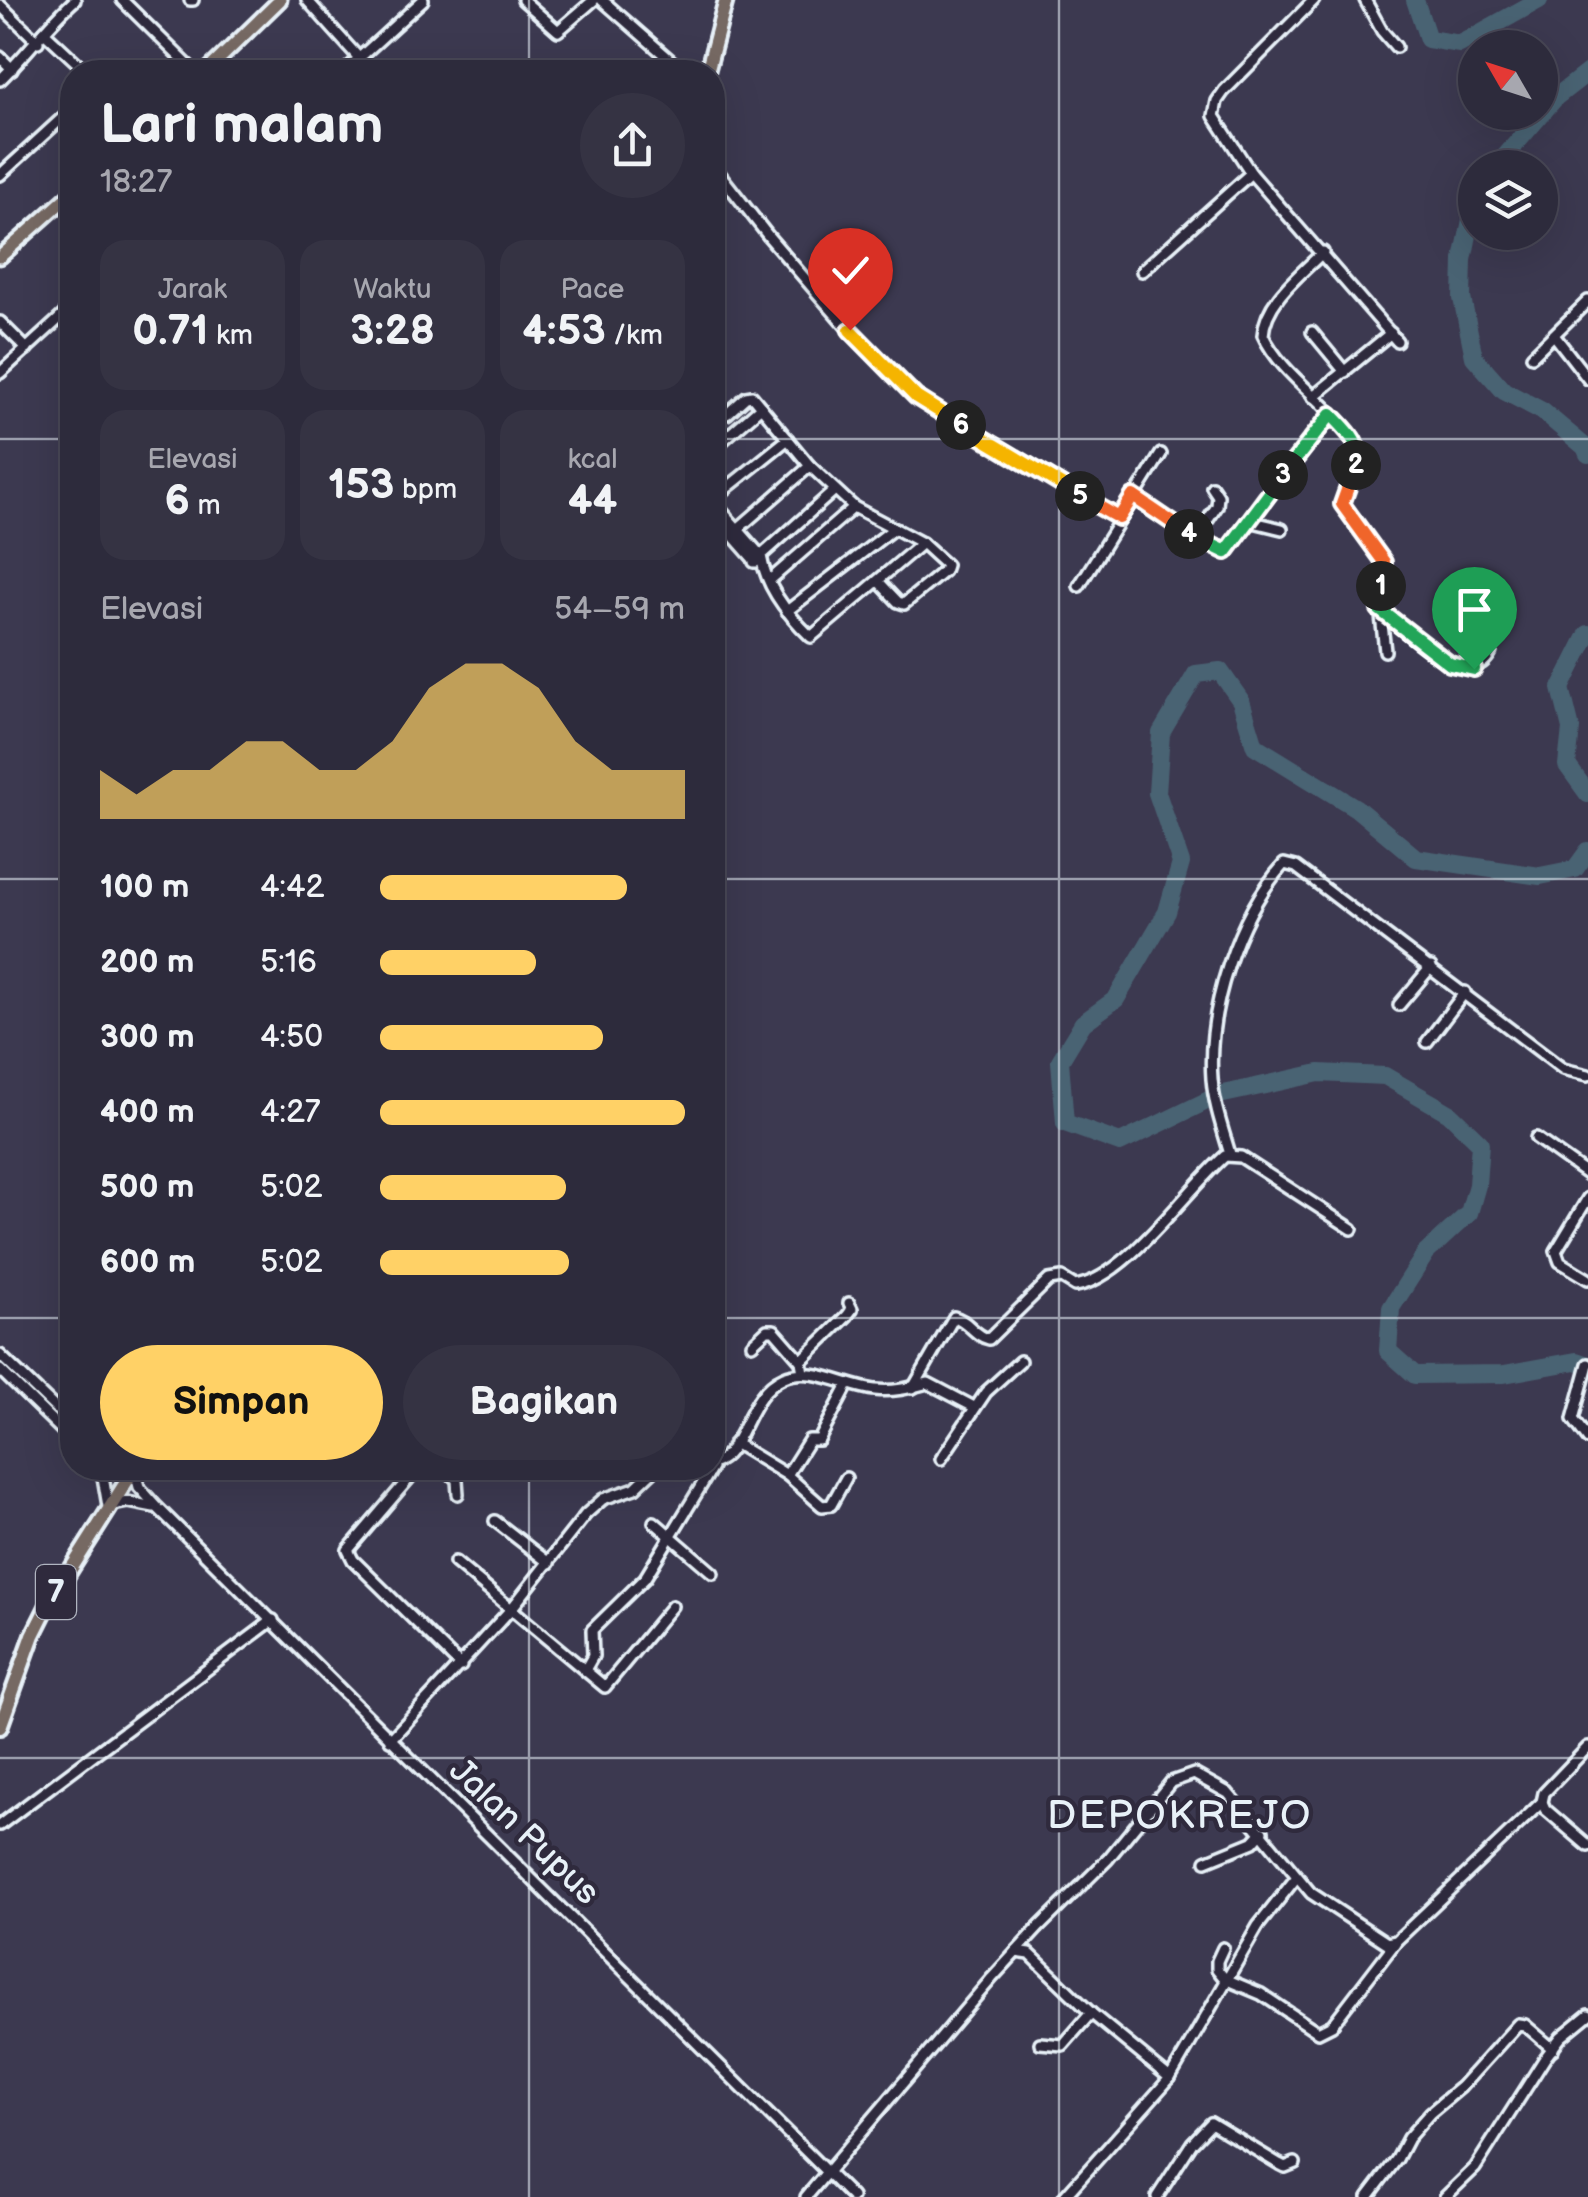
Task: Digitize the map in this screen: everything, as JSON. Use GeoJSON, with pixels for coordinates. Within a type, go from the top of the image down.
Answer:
{"type":"FeatureCollection","features":[{"type":"Feature","properties":{"kind":"highway"},"geometry":{"type":"LineString","coordinates":[[710,60],[726,0]]}},
{"type":"Feature","properties":{"kind":"highway","name":"7"},"geometry":{"type":"LineString","coordinates":[[0,1727],[33,1635],[126,1480]]}},
{"type":"Feature","properties":{"kind":"main road"},"geometry":{"type":"LineString","coordinates":[[218,60],[280,0]]}},
{"type":"Feature","properties":{"kind":"main road"},"geometry":{"type":"LineString","coordinates":[[0,256],[60,204]]}},
{"type":"Feature","properties":{"kind":"street"},"geometry":{"type":"LineString","coordinates":[[0,80],[75,0]]}},
{"type":"Feature","properties":{"kind":"street"},"geometry":{"type":"LineString","coordinates":[[122,0],[182,60]]}},
{"type":"Feature","properties":{"kind":"street"},"geometry":{"type":"LineString","coordinates":[[260,0],[270,10]]}},
{"type":"Feature","properties":{"kind":"street"},"geometry":{"type":"LineString","coordinates":[[307,0],[358,57]]}},
{"type":"Feature","properties":{"kind":"street"},"geometry":{"type":"LineString","coordinates":[[355,60],[423,0]]}},
{"type":"Feature","properties":{"kind":"street"},"geometry":{"type":"LineString","coordinates":[[523,0],[561,32],[594,0]]}},
{"type":"Feature","properties":{"kind":"street"},"geometry":{"type":"LineString","coordinates":[[602,0],[670,60]]}},
{"type":"Feature","properties":{"kind":"street"},"geometry":{"type":"LineString","coordinates":[[1313,397],[1394,337],[1251,174],[1214,116],[1217,101],[1314,0]]}},
{"type":"Feature","properties":{"kind":"street"},"geometry":{"type":"LineString","coordinates":[[1365,0],[1396,47]]}},
{"type":"Feature","properties":{"kind":"street"},"geometry":{"type":"LineString","coordinates":[[0,6],[38,42]]}},
{"type":"Feature","properties":{"kind":"street"},"geometry":{"type":"LineString","coordinates":[[44,32],[74,60]]}},
{"type":"Feature","properties":{"kind":"street"},"geometry":{"type":"LineString","coordinates":[[0,57],[12,69]]}},
{"type":"Feature","properties":{"kind":"street"},"geometry":{"type":"LineString","coordinates":[[2,167],[60,119]]}},
{"type":"Feature","properties":{"kind":"street"},"geometry":{"type":"LineString","coordinates":[[1142,271],[1251,174]]}},
{"type":"Feature","properties":{"kind":"street"},"geometry":{"type":"LineString","coordinates":[[725,181],[768,237],[850,330],[916,397],[1119,518]]}},
{"type":"Feature","properties":{"kind":"street"},"geometry":{"type":"LineString","coordinates":[[1322,252],[1279,298],[1263,328],[1267,344],[1347,431],[1360,452],[1342,504],[1384,562],[1379,609],[1385,651]]}},
{"type":"Feature","properties":{"kind":"street"},"geometry":{"type":"LineString","coordinates":[[1532,356],[1588,301]]}},
{"type":"Feature","properties":{"kind":"street"},"geometry":{"type":"LineString","coordinates":[[0,373],[60,318]]}},
{"type":"Feature","properties":{"kind":"street"},"geometry":{"type":"LineString","coordinates":[[0,322],[27,349]]}},
{"type":"Feature","properties":{"kind":"street"},"geometry":{"type":"LineString","coordinates":[[1312,332],[1345,372]]}},
{"type":"Feature","properties":{"kind":"street"},"geometry":{"type":"LineString","coordinates":[[1554,335],[1588,379]]}},
{"type":"Feature","properties":{"kind":"street"},"geometry":{"type":"LineString","coordinates":[[727,414],[750,395],[810,466],[854,507],[922,543],[946,565],[944,571],[904,604],[879,582]]}},
{"type":"Feature","properties":{"kind":"street"},"geometry":{"type":"LineString","coordinates":[[725,439],[762,407]]}},
{"type":"Feature","properties":{"kind":"street"},"geometry":{"type":"LineString","coordinates":[[1133,496],[1196,538],[1226,552],[1331,414]]}},
{"type":"Feature","properties":{"kind":"street"},"geometry":{"type":"LineString","coordinates":[[725,490],[788,439]]}},
{"type":"Feature","properties":{"kind":"street"},"geometry":{"type":"LineString","coordinates":[[1079,586],[1161,454]]}},
{"type":"Feature","properties":{"kind":"street"},"geometry":{"type":"LineString","coordinates":[[735,531],[810,466]]}},
{"type":"Feature","properties":{"kind":"street"},"geometry":{"type":"LineString","coordinates":[[1196,538],[1217,506],[1218,496],[1212,487]]}},
{"type":"Feature","properties":{"kind":"street"},"geometry":{"type":"LineString","coordinates":[[759,561],[835,490]]}},
{"type":"Feature","properties":{"kind":"street"},"geometry":{"type":"LineString","coordinates":[[770,580],[854,507]]}},
{"type":"Feature","properties":{"kind":"street"},"geometry":{"type":"LineString","coordinates":[[725,517],[759,561],[787,611],[811,637],[922,543]]}},
{"type":"Feature","properties":{"kind":"street"},"geometry":{"type":"LineString","coordinates":[[1249,521],[1282,529]]}},
{"type":"Feature","properties":{"kind":"street"},"geometry":{"type":"LineString","coordinates":[[725,523],[735,531]]}},
{"type":"Feature","properties":{"kind":"street"},"geometry":{"type":"LineString","coordinates":[[787,611],[892,530]]}},
{"type":"Feature","properties":{"kind":"street"},"geometry":{"type":"LineString","coordinates":[[787,532],[802,551]]}},
{"type":"Feature","properties":{"kind":"street"},"geometry":{"type":"LineString","coordinates":[[1379,609],[1450,664],[1474,669],[1492,652],[1488,637],[1450,607]]}},
{"type":"Feature","properties":{"kind":"street"},"geometry":{"type":"LineString","coordinates":[[1230,1154],[1212,1082],[1214,1031],[1229,962],[1256,907],[1284,864],[1296,866],[1563,1069],[1588,1076]]}},
{"type":"Feature","properties":{"kind":"street"},"geometry":{"type":"LineString","coordinates":[[1399,1004],[1431,967]]}},
{"type":"Feature","properties":{"kind":"street"},"geometry":{"type":"LineString","coordinates":[[1427,1042],[1464,992]]}},
{"type":"Feature","properties":{"kind":"street"},"geometry":{"type":"LineString","coordinates":[[1536,1138],[1588,1176]]}},
{"type":"Feature","properties":{"kind":"street"},"geometry":{"type":"LineString","coordinates":[[1230,1154],[1241,1157],[1352,1229]]}},
{"type":"Feature","properties":{"kind":"street"},"geometry":{"type":"LineString","coordinates":[[913,1388],[954,1317],[976,1334],[989,1338],[1050,1280],[1062,1278],[1075,1286],[1094,1282],[1132,1253],[1230,1154]]}},
{"type":"Feature","properties":{"kind":"street"},"geometry":{"type":"LineString","coordinates":[[1588,1198],[1556,1251],[1560,1262],[1588,1279]]}},
{"type":"Feature","properties":{"kind":"street"},"geometry":{"type":"LineString","coordinates":[[801,1361],[851,1311],[848,1303]]}},
{"type":"Feature","properties":{"kind":"street"},"geometry":{"type":"LineString","coordinates":[[752,1344],[770,1329],[801,1361],[803,1373]]}},
{"type":"Feature","properties":{"kind":"street"},"geometry":{"type":"LineString","coordinates":[[0,1355],[60,1412]]}},
{"type":"Feature","properties":{"kind":"street"},"geometry":{"type":"LineString","coordinates":[[941,1459],[974,1407],[1020,1361]]}},
{"type":"Feature","properties":{"kind":"street"},"geometry":{"type":"LineString","coordinates":[[1588,1364],[1573,1420],[1588,1439]]}},
{"type":"Feature","properties":{"kind":"street"},"geometry":{"type":"LineString","coordinates":[[0,1370],[60,1428]]}},
{"type":"Feature","properties":{"kind":"street"},"geometry":{"type":"LineString","coordinates":[[725,1455],[760,1392],[784,1376],[803,1373],[887,1391],[928,1383],[974,1407]]}},
{"type":"Feature","properties":{"kind":"street"},"geometry":{"type":"LineString","coordinates":[[788,1474],[810,1440],[819,1440],[848,1385]]}},
{"type":"Feature","properties":{"kind":"street"},"geometry":{"type":"LineString","coordinates":[[734,1443],[788,1474],[827,1508],[846,1478]]}},
{"type":"Feature","properties":{"kind":"street"},"geometry":{"type":"LineString","coordinates":[[101,1480],[108,1506],[128,1502],[157,1508]]}},
{"type":"Feature","properties":{"kind":"street","name":"Jalan Pupus"},"geometry":{"type":"LineString","coordinates":[[137,1480],[157,1508],[852,2197]]}},
{"type":"Feature","properties":{"kind":"street"},"geometry":{"type":"LineString","coordinates":[[408,1480],[348,1550],[352,1560],[461,1666]]}},
{"type":"Feature","properties":{"kind":"street"},"geometry":{"type":"LineString","coordinates":[[457,1480],[458,1494]]}},
{"type":"Feature","properties":{"kind":"street"},"geometry":{"type":"LineString","coordinates":[[390,1740],[512,1608],[596,1504],[635,1488],[643,1480]]}},
{"type":"Feature","properties":{"kind":"street"},"geometry":{"type":"LineString","coordinates":[[585,1670],[593,1656],[592,1630],[646,1578],[706,1480]]}},
{"type":"Feature","properties":{"kind":"street"},"geometry":{"type":"LineString","coordinates":[[496,1521],[549,1563]]}},
{"type":"Feature","properties":{"kind":"street"},"geometry":{"type":"LineString","coordinates":[[654,1522],[713,1574]]}},
{"type":"Feature","properties":{"kind":"street"},"geometry":{"type":"LineString","coordinates":[[455,1562],[607,1686],[672,1606]]}},
{"type":"Feature","properties":{"kind":"street"},"geometry":{"type":"LineString","coordinates":[[0,1826],[272,1620]]}},
{"type":"Feature","properties":{"kind":"street"},"geometry":{"type":"LineString","coordinates":[[1223,1948],[1217,1961],[1225,1979],[1261,1994],[1318,2032],[1332,2025],[1396,1940],[1486,1859],[1542,1802],[1544,1793],[1588,1747]]}},
{"type":"Feature","properties":{"kind":"street"},"geometry":{"type":"LineString","coordinates":[[806,2197],[1016,1952],[1108,1859],[1171,1782],[1184,1775],[1194,1774],[1228,1792],[1296,1878],[1347,1919],[1387,1943],[1396,1940]]}},
{"type":"Feature","properties":{"kind":"street"},"geometry":{"type":"LineString","coordinates":[[1542,1802],[1545,1810],[1584,1843],[1588,1830]]}},
{"type":"Feature","properties":{"kind":"street"},"geometry":{"type":"LineString","coordinates":[[1206,1861],[1253,1842],[1263,1832]]}},
{"type":"Feature","properties":{"kind":"street"},"geometry":{"type":"LineString","coordinates":[[1064,2197],[1170,2078],[1258,1926],[1296,1878]]}},
{"type":"Feature","properties":{"kind":"street"},"geometry":{"type":"LineString","coordinates":[[1016,1952],[1030,1954],[1091,2013],[1170,2078]]}},
{"type":"Feature","properties":{"kind":"street"},"geometry":{"type":"LineString","coordinates":[[1040,2044],[1063,2045],[1091,2013]]}},
{"type":"Feature","properties":{"kind":"street"},"geometry":{"type":"LineString","coordinates":[[1445,2197],[1475,2168],[1552,2049],[1588,2015]]}},
{"type":"Feature","properties":{"kind":"street"},"geometry":{"type":"LineString","coordinates":[[1368,2197],[1430,2112],[1460,2087],[1518,2024],[1552,2049]]}},
{"type":"Feature","properties":{"kind":"street"},"geometry":{"type":"LineString","coordinates":[[1156,2197],[1192,2143],[1211,2123],[1279,2164],[1286,2167],[1296,2163]]}},
{"type":"Feature","properties":{"kind":"waterway"},"geometry":{"type":"LineString","coordinates":[[1415,0],[1428,39],[1460,44],[1539,0]]}},
{"type":"Feature","properties":{"kind":"waterway"},"geometry":{"type":"LineString","coordinates":[[1510,150],[1556,97],[1588,72]]}},
{"type":"Feature","properties":{"kind":"waterway"},"geometry":{"type":"LineString","coordinates":[[1465,250],[1462,298],[1474,357],[1504,391],[1542,411],[1585,447],[1588,454]]}},
{"type":"Feature","properties":{"kind":"waterway"},"geometry":{"type":"LineString","coordinates":[[1588,634],[1561,688],[1571,729],[1567,765],[1588,794]]}},
{"type":"Feature","properties":{"kind":"waterway"},"geometry":{"type":"LineString","coordinates":[[1588,851],[1575,869],[1540,876],[1416,858],[1356,808],[1255,746],[1241,701],[1220,671],[1196,674],[1161,733],[1157,793],[1181,863],[1167,912],[1116,999],[1083,1023],[1060,1061],[1065,1123],[1120,1143],[1219,1095],[1319,1073],[1385,1076],[1449,1113],[1480,1143],[1477,1185],[1469,1213],[1426,1253],[1391,1308],[1388,1351],[1415,1375],[1504,1374],[1576,1361],[1588,1365]]}},
{"type":"Feature","properties":{"kind":"district","name":"DEPOKREJO"},"geometry":{"type":"Point","coordinates":[1180,1816]}},
{"type":"Feature","properties":{"kind":"route"},"geometry":{"type":"LineString","coordinates":[[850,330],[916,397],[1052,480],[1119,518],[1133,496],[1224,552],[1331,414],[1360,452],[1342,504],[1384,562],[1379,609],[1450,664],[1474,669]]}}]}
